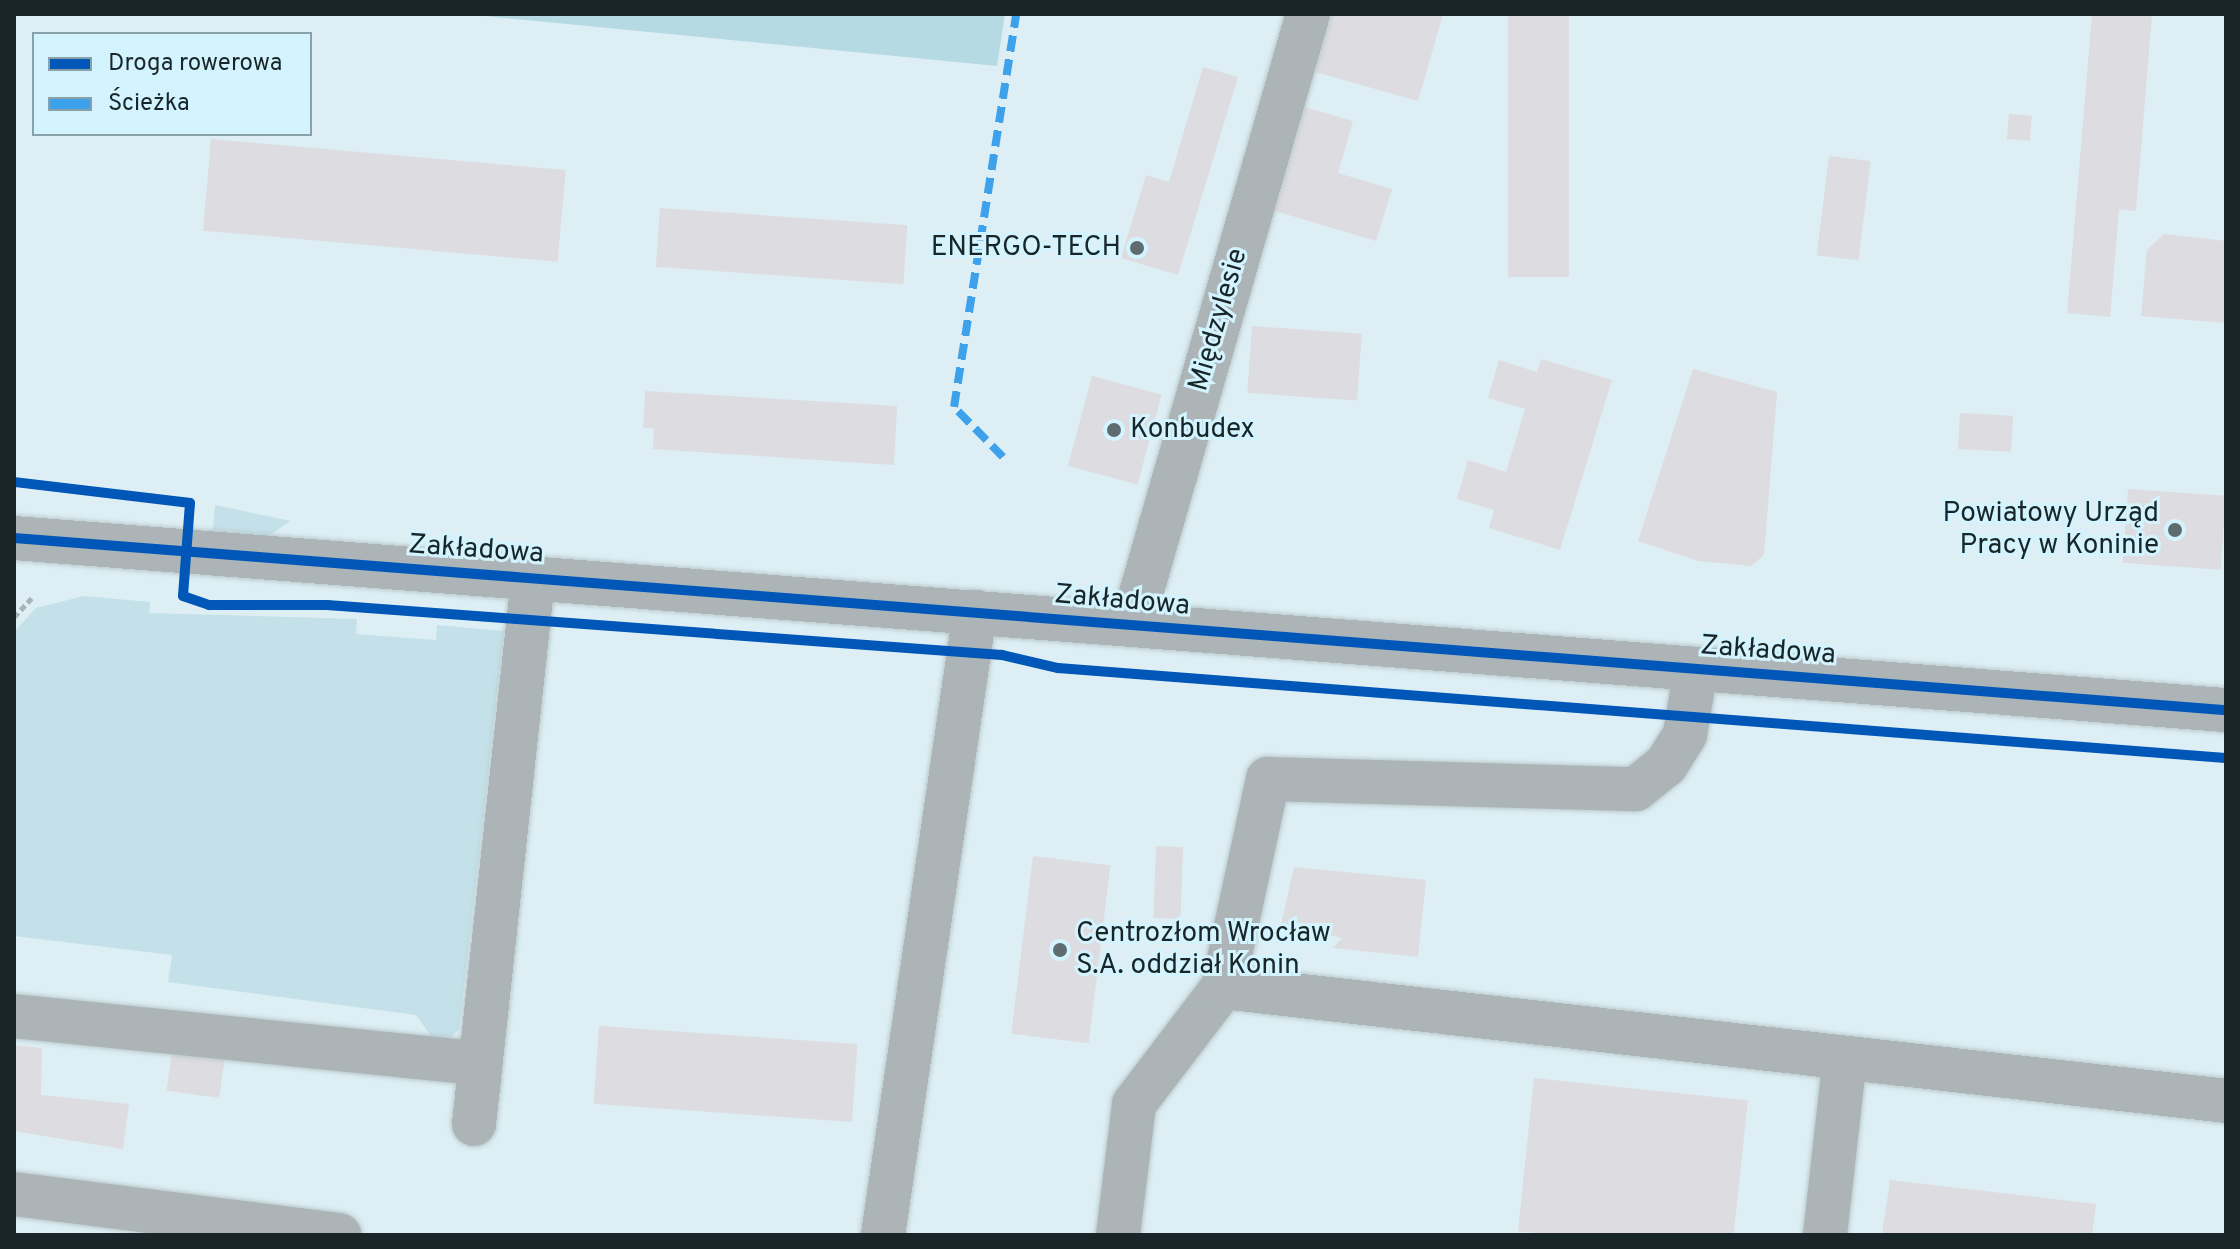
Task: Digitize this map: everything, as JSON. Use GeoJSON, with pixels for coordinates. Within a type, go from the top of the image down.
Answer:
{"type":"FeatureCollection","features":[{"type":"Feature","properties":{"kind":"street","name":"Międzylesie"},"geometry":{"type":"LineString","coordinates":[[1132,625],[1308,14]]}},
{"type":"Feature","properties":{"kind":"street","name":"Zakładowa"},"geometry":{"type":"LineString","coordinates":[[14,538],[2226,710]]}},
{"type":"Feature","properties":{"kind":"street"},"geometry":{"type":"LineString","coordinates":[[474,1124],[533,579]]}},
{"type":"Feature","properties":{"kind":"street"},"geometry":{"type":"LineString","coordinates":[[883,1235],[975,612]]}},
{"type":"Feature","properties":{"kind":"street"},"geometry":{"type":"LineString","coordinates":[[1118,1235],[1134,1104],[1223,987],[1268,779],[1636,789],[1666,765],[1685,734],[1696,669]]}},
{"type":"Feature","properties":{"kind":"street"},"geometry":{"type":"LineString","coordinates":[[1223,987],[2226,1101]]}},
{"type":"Feature","properties":{"kind":"street"},"geometry":{"type":"LineString","coordinates":[[14,1016],[480,1063]]}},
{"type":"Feature","properties":{"kind":"street"},"geometry":{"type":"LineString","coordinates":[[1825,1235],[1845,1058]]}},
{"type":"Feature","properties":{"kind":"street"},"geometry":{"type":"LineString","coordinates":[[14,1194],[164,1224],[339,1235]]}},
{"type":"Feature","properties":{"kind":"path"},"geometry":{"type":"LineString","coordinates":[[14,617],[32,598]]}},
{"type":"Feature","properties":{"kind":"shaded area"},"geometry":{"type":"Polygon","coordinates":[[[465,14],[1005,14],[997,66],[465,14]]]}},
{"type":"Feature","properties":{"kind":"shaded area"},"geometry":{"type":"Polygon","coordinates":[[[215,505],[291,521],[268,536],[213,532],[215,505]]]}},
{"type":"Feature","properties":{"kind":"shaded area"},"geometry":{"type":"Polygon","coordinates":[[[84,596],[150,602],[149,613],[357,619],[356,634],[436,640],[437,625],[504,631],[459,1029],[450,1039],[433,1039],[416,1015],[168,982],[172,955],[14,936],[14,632],[36,608],[84,596]]]}},
{"type":"Feature","properties":{"kind":"building"},"geometry":{"type":"Polygon","coordinates":[[[1332,14],[1443,14],[1418,101],[1315,72],[1332,14]]]}},
{"type":"Feature","properties":{"kind":"building"},"geometry":{"type":"Polygon","coordinates":[[[1508,14],[1569,14],[1569,277],[1508,277],[1508,14]]]}},
{"type":"Feature","properties":{"kind":"building"},"geometry":{"type":"Polygon","coordinates":[[[2092,14],[2152,14],[2136,211],[2119,209],[2110,317],[2067,313],[2092,14]]]}},
{"type":"Feature","properties":{"kind":"building"},"geometry":{"type":"Polygon","coordinates":[[[1203,67],[1238,77],[1178,275],[1121,258],[1146,175],[1169,182],[1203,67]]]}},
{"type":"Feature","properties":{"kind":"building"},"geometry":{"type":"Polygon","coordinates":[[[1305,107],[1353,121],[1338,173],[1392,189],[1376,241],[1275,211],[1305,107]]]}},
{"type":"Feature","properties":{"kind":"building"},"geometry":{"type":"Polygon","coordinates":[[[2009,114],[2032,116],[2030,141],[2007,139],[2009,114]]]}},
{"type":"Feature","properties":{"kind":"building"},"geometry":{"type":"Polygon","coordinates":[[[211,139],[566,170],[558,262],[203,231],[211,139]]]}},
{"type":"Feature","properties":{"kind":"building"},"geometry":{"type":"Polygon","coordinates":[[[1829,156],[1871,161],[1859,260],[1817,255],[1829,156]]]}},
{"type":"Feature","properties":{"kind":"building"},"geometry":{"type":"Polygon","coordinates":[[[660,208],[907,225],[903,284],[656,267],[660,208]]]}},
{"type":"Feature","properties":{"kind":"building"},"geometry":{"type":"Polygon","coordinates":[[[2164,234],[2226,241],[2226,323],[2141,316],[2147,250],[2164,234]]]}},
{"type":"Feature","properties":{"kind":"building"},"geometry":{"type":"Polygon","coordinates":[[[1252,326],[1362,334],[1357,401],[1247,393],[1252,326]]]}},
{"type":"Feature","properties":{"kind":"building"},"geometry":{"type":"Polygon","coordinates":[[[1541,359],[1612,380],[1560,550],[1489,528],[1494,510],[1457,499],[1468,460],[1506,472],[1525,409],[1488,398],[1499,360],[1537,372],[1541,359]]]}},
{"type":"Feature","properties":{"kind":"building"},"geometry":{"type":"Polygon","coordinates":[[[1693,369],[1777,392],[1764,555],[1751,566],[1698,561],[1638,541],[1693,369]]]}},
{"type":"Feature","properties":{"kind":"building","name":"Konbudex"},"geometry":{"type":"Polygon","coordinates":[[[1092,376],[1162,395],[1137,484],[1068,466],[1092,376]]]}},
{"type":"Feature","properties":{"kind":"building"},"geometry":{"type":"Polygon","coordinates":[[[645,391],[897,406],[894,465],[653,449],[654,428],[643,428],[645,391]]]}},
{"type":"Feature","properties":{"kind":"building"},"geometry":{"type":"Polygon","coordinates":[[[1960,413],[2013,416],[2011,452],[1958,449],[1960,413]]]}},
{"type":"Feature","properties":{"kind":"building","name":"Powiatowy Urząd Pracy w Koninie"},"geometry":{"type":"Polygon","coordinates":[[[2128,489],[2226,496],[2221,570],[2123,563],[2128,489]]]}},
{"type":"Feature","properties":{"kind":"building"},"geometry":{"type":"Polygon","coordinates":[[[1156,846],[1183,847],[1180,919],[1153,918],[1156,846]]]}},
{"type":"Feature","properties":{"kind":"building","name":"Centrozłom Wrocław S.A. oddział Konin"},"geometry":{"type":"Polygon","coordinates":[[[1033,856],[1110,866],[1089,1043],[1011,1034],[1033,856]]]}},
{"type":"Feature","properties":{"kind":"building"},"geometry":{"type":"Polygon","coordinates":[[[1294,867],[1426,880],[1418,957],[1333,948],[1342,938],[1281,925],[1294,867]]]}},
{"type":"Feature","properties":{"kind":"building"},"geometry":{"type":"Polygon","coordinates":[[[599,1026],[857,1044],[852,1122],[594,1104],[599,1026]]]}},
{"type":"Feature","properties":{"kind":"building"},"geometry":{"type":"Polygon","coordinates":[[[14,1045],[42,1048],[41,1095],[129,1104],[123,1149],[14,1131],[14,1045]]]}},
{"type":"Feature","properties":{"kind":"building"},"geometry":{"type":"Polygon","coordinates":[[[172,1052],[224,1059],[219,1098],[167,1091],[172,1052]]]}},
{"type":"Feature","properties":{"kind":"building"},"geometry":{"type":"Polygon","coordinates":[[[1534,1078],[1748,1100],[1734,1235],[1554,1235],[1518,1231],[1534,1078]]]}},
{"type":"Feature","properties":{"kind":"building"},"geometry":{"type":"Polygon","coordinates":[[[1890,1180],[2096,1204],[2092,1235],[1882,1235],[1890,1180]]]}},
{"type":"Feature","properties":{"kind":"marked path"},"geometry":{"type":"LineString","coordinates":[[1003,457],[954,407],[1016,14]]}},
{"type":"Feature","properties":{"kind":"cycle path"},"geometry":{"type":"LineString","coordinates":[[14,482],[190,503],[183,596],[209,605],[327,605],[1002,655],[1058,668],[2226,758]]}},
{"type":"Feature","properties":{"kind":"cycle path"},"geometry":{"type":"LineString","coordinates":[[14,538],[2226,710]]}},
{"type":"Feature","properties":{"kind":"place","name":"ENERGO-TECH"},"geometry":{"type":"Point","coordinates":[1137,248]}},
{"type":"Feature","properties":{"kind":"place","name":"Konbudex"},"geometry":{"type":"Point","coordinates":[1114,430]}},
{"type":"Feature","properties":{"kind":"place","name":"Powiatowy Urząd Pracy w Koninie"},"geometry":{"type":"Point","coordinates":[2175,530]}},
{"type":"Feature","properties":{"kind":"place","name":"Centrozłom Wrocław S.A. oddział Konin"},"geometry":{"type":"Point","coordinates":[1060,950]}}]}
